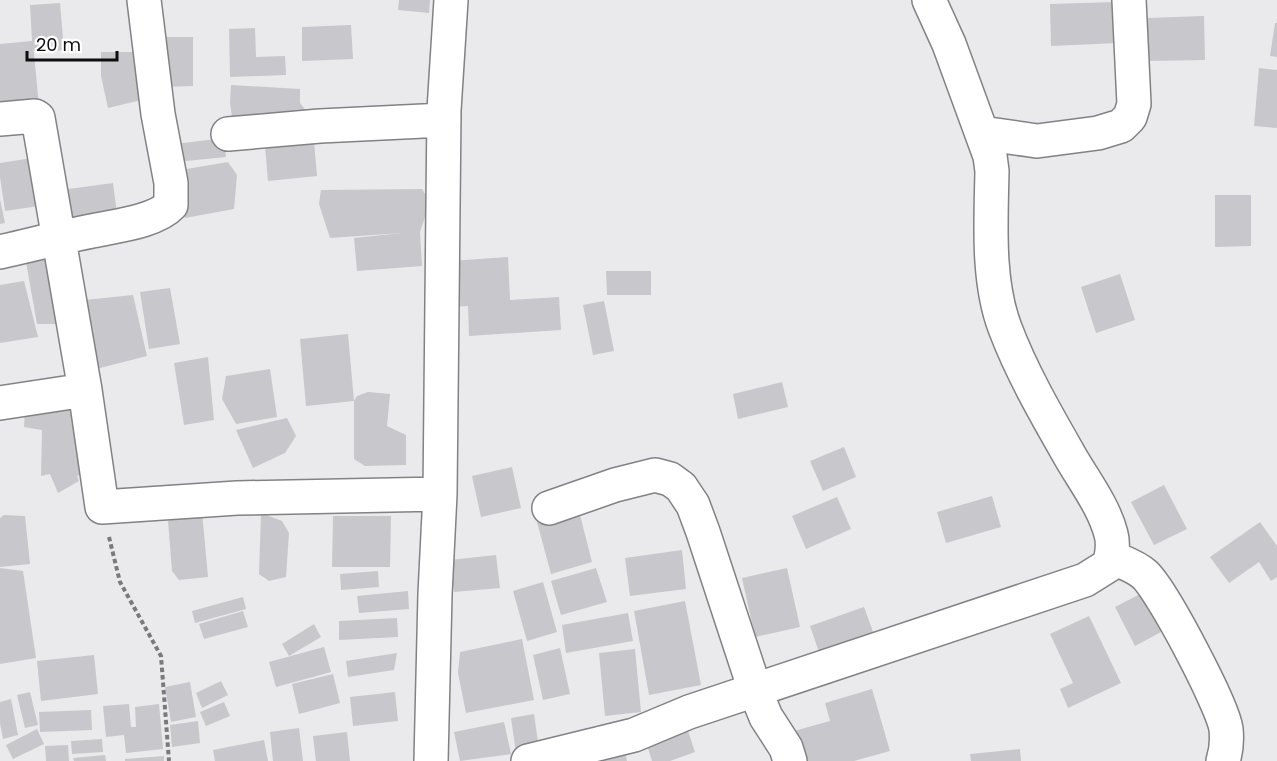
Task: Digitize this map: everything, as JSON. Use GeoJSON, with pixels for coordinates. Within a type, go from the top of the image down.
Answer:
{"type":"FeatureCollection","features":[{"type":"Feature","properties":{"kind":"street"},"geometry":{"type":"LineString","coordinates":[[0,252],[139,220],[167,210],[171,205],[171,183],[158,114],[144,0]]}},
{"type":"Feature","properties":{"kind":"street"},"geometry":{"type":"LineString","coordinates":[[431,761],[440,495],[444,120],[451,0]]}},
{"type":"Feature","properties":{"kind":"street"},"geometry":{"type":"LineString","coordinates":[[528,761],[634,735],[688,712],[1084,580],[1108,565],[1113,549],[1111,534],[1094,497],[1043,409],[1005,328],[996,300],[993,273],[990,156],[949,44],[929,0]]}},
{"type":"Feature","properties":{"kind":"street"},"geometry":{"type":"LineString","coordinates":[[982,133],[1037,141],[1098,133],[1121,126],[1130,117],[1134,104],[1129,0]]}},
{"type":"Feature","properties":{"kind":"street"},"geometry":{"type":"LineString","coordinates":[[0,119],[35,116],[38,118],[85,390],[102,507],[237,498],[440,495]]}},
{"type":"Feature","properties":{"kind":"street"},"geometry":{"type":"LineString","coordinates":[[228,134],[320,126],[444,120]]}},
{"type":"Feature","properties":{"kind":"street"},"geometry":{"type":"LineString","coordinates":[[0,403],[85,390]]}},
{"type":"Feature","properties":{"kind":"street"},"geometry":{"type":"LineString","coordinates":[[549,508],[615,485],[655,475],[670,479],[681,486],[693,505],[755,690],[766,717],[786,748],[790,761]]}},
{"type":"Feature","properties":{"kind":"street"},"geometry":{"type":"LineString","coordinates":[[1111,557],[1145,574],[1184,636],[1215,699],[1226,728],[1225,754],[1222,761]]}},
{"type":"Feature","properties":{"kind":"path"},"geometry":{"type":"LineString","coordinates":[[102,507],[120,582],[161,656],[169,761]]}},
{"type":"Feature","properties":{"kind":"building"},"geometry":{"type":"Polygon","coordinates":[[[399,0],[430,0],[429,13],[398,10],[399,0]]]}},
{"type":"Feature","properties":{"kind":"building"},"geometry":{"type":"Polygon","coordinates":[[[1116,2],[1118,43],[1051,46],[1050,4],[1116,2]]]}},
{"type":"Feature","properties":{"kind":"building"},"geometry":{"type":"Polygon","coordinates":[[[60,3],[64,50],[34,53],[39,107],[0,111],[0,44],[32,41],[30,5],[60,3]]]}},
{"type":"Feature","properties":{"kind":"building"},"geometry":{"type":"Polygon","coordinates":[[[1204,16],[1205,60],[1147,61],[1147,18],[1204,16]]]}},
{"type":"Feature","properties":{"kind":"building"},"geometry":{"type":"Polygon","coordinates":[[[1275,23],[1277,23],[1277,57],[1270,56],[1275,23]]]}},
{"type":"Feature","properties":{"kind":"building"},"geometry":{"type":"Polygon","coordinates":[[[351,25],[353,59],[302,61],[302,27],[351,25]]]}},
{"type":"Feature","properties":{"kind":"building"},"geometry":{"type":"Polygon","coordinates":[[[255,28],[256,57],[285,56],[286,75],[230,77],[229,29],[255,28]]]}},
{"type":"Feature","properties":{"kind":"building"},"geometry":{"type":"Polygon","coordinates":[[[162,37],[193,37],[193,86],[162,87],[162,37]]]}},
{"type":"Feature","properties":{"kind":"building"},"geometry":{"type":"Polygon","coordinates":[[[101,52],[143,52],[154,97],[108,108],[101,76],[101,52]]]}},
{"type":"Feature","properties":{"kind":"building"},"geometry":{"type":"Polygon","coordinates":[[[1259,68],[1277,70],[1277,128],[1254,126],[1259,68]]]}},
{"type":"Feature","properties":{"kind":"building"},"geometry":{"type":"Polygon","coordinates":[[[231,85],[300,89],[300,103],[311,117],[234,133],[230,102],[231,85]]]}},
{"type":"Feature","properties":{"kind":"building"},"geometry":{"type":"Polygon","coordinates":[[[224,138],[226,157],[176,162],[175,144],[224,138]]]}},
{"type":"Feature","properties":{"kind":"building"},"geometry":{"type":"Polygon","coordinates":[[[314,141],[317,176],[268,181],[265,146],[314,141]]]}},
{"type":"Feature","properties":{"kind":"building"},"geometry":{"type":"Polygon","coordinates":[[[32,158],[39,206],[5,211],[0,163],[32,158]]]}},
{"type":"Feature","properties":{"kind":"building"},"geometry":{"type":"Polygon","coordinates":[[[228,162],[237,175],[234,209],[185,218],[175,171],[228,162]]]}},
{"type":"Feature","properties":{"kind":"building"},"geometry":{"type":"Polygon","coordinates":[[[113,183],[118,221],[66,228],[61,190],[113,183]]]}},
{"type":"Feature","properties":{"kind":"building"},"geometry":{"type":"Polygon","coordinates":[[[422,189],[430,202],[420,232],[422,266],[357,271],[354,238],[402,233],[330,238],[319,204],[321,190],[422,189]]]}},
{"type":"Feature","properties":{"kind":"building"},"geometry":{"type":"Polygon","coordinates":[[[1215,195],[1251,195],[1251,246],[1215,247],[1215,195]]]}},
{"type":"Feature","properties":{"kind":"building"},"geometry":{"type":"Polygon","coordinates":[[[0,199],[5,223],[0,224],[0,199]]]}},
{"type":"Feature","properties":{"kind":"building"},"geometry":{"type":"Polygon","coordinates":[[[40,255],[60,256],[72,324],[37,324],[26,262],[40,255]]]}},
{"type":"Feature","properties":{"kind":"building"},"geometry":{"type":"Polygon","coordinates":[[[508,257],[510,300],[559,297],[561,330],[469,336],[468,306],[453,307],[450,261],[508,257]]]}},
{"type":"Feature","properties":{"kind":"building"},"geometry":{"type":"Polygon","coordinates":[[[606,271],[651,271],[651,295],[607,295],[606,271]]]}},
{"type":"Feature","properties":{"kind":"building"},"geometry":{"type":"Polygon","coordinates":[[[1120,274],[1135,320],[1096,333],[1081,287],[1120,274]]]}},
{"type":"Feature","properties":{"kind":"building"},"geometry":{"type":"Polygon","coordinates":[[[24,281],[38,337],[0,343],[0,285],[24,281]]]}},
{"type":"Feature","properties":{"kind":"building"},"geometry":{"type":"Polygon","coordinates":[[[170,288],[180,344],[149,349],[140,292],[170,288]]]}},
{"type":"Feature","properties":{"kind":"building"},"geometry":{"type":"Polygon","coordinates":[[[133,295],[147,356],[88,371],[75,301],[133,295]]]}},
{"type":"Feature","properties":{"kind":"building"},"geometry":{"type":"Polygon","coordinates":[[[604,301],[614,351],[593,355],[583,305],[604,301]]]}},
{"type":"Feature","properties":{"kind":"building"},"geometry":{"type":"Polygon","coordinates":[[[348,334],[354,401],[306,406],[300,339],[348,334]]]}},
{"type":"Feature","properties":{"kind":"building"},"geometry":{"type":"Polygon","coordinates":[[[208,357],[214,420],[184,425],[174,363],[208,357]]]}},
{"type":"Feature","properties":{"kind":"building"},"geometry":{"type":"Polygon","coordinates":[[[270,369],[277,417],[236,424],[222,399],[226,376],[270,369]]]}},
{"type":"Feature","properties":{"kind":"building"},"geometry":{"type":"Polygon","coordinates":[[[782,382],[788,407],[738,419],[733,394],[782,382]]]}},
{"type":"Feature","properties":{"kind":"building"},"geometry":{"type":"Polygon","coordinates":[[[368,392],[390,394],[387,426],[406,435],[406,465],[365,466],[354,459],[354,401],[357,396],[368,392]]]}},
{"type":"Feature","properties":{"kind":"building"},"geometry":{"type":"Polygon","coordinates":[[[81,402],[89,469],[77,476],[79,481],[58,493],[50,474],[41,476],[42,430],[24,427],[25,408],[81,402]]]}},
{"type":"Feature","properties":{"kind":"building"},"geometry":{"type":"Polygon","coordinates":[[[287,418],[296,436],[285,453],[253,468],[236,430],[287,418]]]}},
{"type":"Feature","properties":{"kind":"building"},"geometry":{"type":"Polygon","coordinates":[[[844,447],[856,477],[823,491],[810,461],[844,447]]]}},
{"type":"Feature","properties":{"kind":"building"},"geometry":{"type":"Polygon","coordinates":[[[512,467],[521,508],[481,517],[472,476],[512,467]]]}},
{"type":"Feature","properties":{"kind":"building"},"geometry":{"type":"Polygon","coordinates":[[[1164,485],[1187,529],[1154,545],[1131,502],[1164,485]]]}},
{"type":"Feature","properties":{"kind":"building"},"geometry":{"type":"Polygon","coordinates":[[[992,496],[1001,527],[946,543],[937,512],[992,496]]]}},
{"type":"Feature","properties":{"kind":"building"},"geometry":{"type":"Polygon","coordinates":[[[837,497],[851,529],[806,549],[792,516],[837,497]]]}},
{"type":"Feature","properties":{"kind":"building"},"geometry":{"type":"Polygon","coordinates":[[[579,511],[592,562],[551,574],[537,522],[579,511]]]}},
{"type":"Feature","properties":{"kind":"building"},"geometry":{"type":"Polygon","coordinates":[[[202,512],[208,577],[179,580],[172,571],[168,521],[187,514],[202,512]]]}},
{"type":"Feature","properties":{"kind":"building"},"geometry":{"type":"Polygon","coordinates":[[[261,513],[282,521],[289,533],[286,577],[269,581],[259,574],[261,513]]]}},
{"type":"Feature","properties":{"kind":"building"},"geometry":{"type":"Polygon","coordinates":[[[4,515],[25,516],[30,564],[0,567],[0,518],[4,515]]]}},
{"type":"Feature","properties":{"kind":"building"},"geometry":{"type":"Polygon","coordinates":[[[333,516],[391,516],[390,567],[332,567],[333,516]]]}},
{"type":"Feature","properties":{"kind":"building"},"geometry":{"type":"Polygon","coordinates":[[[1260,522],[1277,546],[1277,577],[1271,581],[1259,562],[1229,583],[1210,557],[1260,522]]]}},
{"type":"Feature","properties":{"kind":"building"},"geometry":{"type":"Polygon","coordinates":[[[682,550],[686,589],[630,596],[625,558],[682,550]]]}},
{"type":"Feature","properties":{"kind":"building"},"geometry":{"type":"Polygon","coordinates":[[[496,555],[500,588],[454,592],[450,560],[496,555]]]}},
{"type":"Feature","properties":{"kind":"building"},"geometry":{"type":"Polygon","coordinates":[[[0,568],[23,571],[36,658],[0,664],[0,568]]]}},
{"type":"Feature","properties":{"kind":"building"},"geometry":{"type":"Polygon","coordinates":[[[596,568],[607,602],[561,615],[551,581],[596,568]]]}},
{"type":"Feature","properties":{"kind":"building"},"geometry":{"type":"Polygon","coordinates":[[[787,568],[800,627],[755,637],[742,578],[787,568]]]}},
{"type":"Feature","properties":{"kind":"building"},"geometry":{"type":"Polygon","coordinates":[[[378,571],[379,587],[341,590],[340,574],[378,571]]]}},
{"type":"Feature","properties":{"kind":"building"},"geometry":{"type":"Polygon","coordinates":[[[543,582],[557,632],[527,641],[513,591],[543,582]]]}},
{"type":"Feature","properties":{"kind":"building"},"geometry":{"type":"Polygon","coordinates":[[[408,591],[409,609],[359,613],[357,596],[408,591]]]}},
{"type":"Feature","properties":{"kind":"building"},"geometry":{"type":"Polygon","coordinates":[[[1144,592],[1163,631],[1135,646],[1115,607],[1144,592]]]}},
{"type":"Feature","properties":{"kind":"building"},"geometry":{"type":"Polygon","coordinates":[[[243,597],[246,609],[195,623],[192,611],[243,597]]]}},
{"type":"Feature","properties":{"kind":"building"},"geometry":{"type":"Polygon","coordinates":[[[685,601],[701,685],[649,695],[634,611],[685,601]]]}},
{"type":"Feature","properties":{"kind":"building"},"geometry":{"type":"Polygon","coordinates":[[[864,607],[875,637],[820,655],[810,626],[864,607]]]}},
{"type":"Feature","properties":{"kind":"building"},"geometry":{"type":"Polygon","coordinates":[[[243,611],[248,627],[204,639],[199,624],[243,611]]]}},
{"type":"Feature","properties":{"kind":"building"},"geometry":{"type":"Polygon","coordinates":[[[628,613],[633,641],[566,653],[562,625],[628,613]]]}},
{"type":"Feature","properties":{"kind":"building"},"geometry":{"type":"Polygon","coordinates":[[[1089,616],[1121,683],[1068,708],[1060,689],[1073,683],[1050,634],[1089,616]]]}},
{"type":"Feature","properties":{"kind":"building"},"geometry":{"type":"Polygon","coordinates":[[[397,618],[398,637],[339,640],[339,621],[397,618]]]}},
{"type":"Feature","properties":{"kind":"building"},"geometry":{"type":"Polygon","coordinates":[[[314,624],[321,637],[289,656],[282,644],[314,624]]]}},
{"type":"Feature","properties":{"kind":"building"},"geometry":{"type":"Polygon","coordinates":[[[522,639],[534,700],[466,713],[458,673],[460,652],[522,639]]]}},
{"type":"Feature","properties":{"kind":"building"},"geometry":{"type":"Polygon","coordinates":[[[324,647],[331,672],[276,687],[269,662],[324,647]]]}},
{"type":"Feature","properties":{"kind":"building"},"geometry":{"type":"Polygon","coordinates":[[[560,648],[570,694],[543,700],[533,655],[560,648]]]}},
{"type":"Feature","properties":{"kind":"building"},"geometry":{"type":"Polygon","coordinates":[[[635,649],[641,712],[605,716],[599,653],[635,649]]]}},
{"type":"Feature","properties":{"kind":"building"},"geometry":{"type":"Polygon","coordinates":[[[397,653],[394,670],[348,677],[346,661],[397,653]]]}},
{"type":"Feature","properties":{"kind":"building"},"geometry":{"type":"Polygon","coordinates":[[[94,655],[98,694],[41,701],[37,661],[94,655]]]}},
{"type":"Feature","properties":{"kind":"building"},"geometry":{"type":"Polygon","coordinates":[[[333,674],[340,703],[299,714],[292,684],[333,674]]]}},
{"type":"Feature","properties":{"kind":"building"},"geometry":{"type":"Polygon","coordinates":[[[221,681],[228,695],[202,708],[196,693],[221,681]]]}},
{"type":"Feature","properties":{"kind":"building"},"geometry":{"type":"Polygon","coordinates":[[[190,682],[196,717],[171,722],[165,687],[190,682]]]}},
{"type":"Feature","properties":{"kind":"building"},"geometry":{"type":"Polygon","coordinates":[[[872,689],[890,751],[854,761],[795,761],[787,733],[830,721],[825,703],[872,689]]]}},
{"type":"Feature","properties":{"kind":"building"},"geometry":{"type":"Polygon","coordinates":[[[30,692],[38,725],[25,728],[17,695],[30,692]]]}},
{"type":"Feature","properties":{"kind":"building"},"geometry":{"type":"Polygon","coordinates":[[[395,692],[398,721],[353,726],[350,697],[395,692]]]}},
{"type":"Feature","properties":{"kind":"building"},"geometry":{"type":"Polygon","coordinates":[[[11,699],[18,735],[3,739],[0,702],[11,699]]]}},
{"type":"Feature","properties":{"kind":"building"},"geometry":{"type":"Polygon","coordinates":[[[224,702],[230,716],[206,726],[200,712],[224,702]]]}},
{"type":"Feature","properties":{"kind":"building"},"geometry":{"type":"Polygon","coordinates":[[[129,704],[131,727],[136,727],[135,707],[159,704],[163,749],[126,753],[124,735],[106,737],[103,706],[129,704]]]}},
{"type":"Feature","properties":{"kind":"building"},"geometry":{"type":"Polygon","coordinates":[[[91,710],[92,730],[40,732],[39,712],[91,710]]]}},
{"type":"Feature","properties":{"kind":"building"},"geometry":{"type":"Polygon","coordinates":[[[534,714],[539,749],[516,753],[511,718],[534,714]]]}},
{"type":"Feature","properties":{"kind":"building"},"geometry":{"type":"Polygon","coordinates":[[[198,721],[200,743],[172,747],[170,725],[198,721]]]}},
{"type":"Feature","properties":{"kind":"building"},"geometry":{"type":"Polygon","coordinates":[[[504,722],[511,754],[460,761],[454,732],[504,722]]]}},
{"type":"Feature","properties":{"kind":"building"},"geometry":{"type":"Polygon","coordinates":[[[686,725],[695,752],[670,761],[652,761],[645,739],[686,725]]]}},
{"type":"Feature","properties":{"kind":"building"},"geometry":{"type":"Polygon","coordinates":[[[299,728],[303,761],[273,761],[270,732],[299,728]]]}},
{"type":"Feature","properties":{"kind":"building"},"geometry":{"type":"Polygon","coordinates":[[[37,729],[44,744],[13,759],[6,745],[37,729]]]}},
{"type":"Feature","properties":{"kind":"building"},"geometry":{"type":"Polygon","coordinates":[[[347,732],[350,761],[316,761],[313,736],[347,732]]]}},
{"type":"Feature","properties":{"kind":"building"},"geometry":{"type":"Polygon","coordinates":[[[102,739],[103,752],[72,754],[71,741],[102,739]]]}},
{"type":"Feature","properties":{"kind":"building"},"geometry":{"type":"Polygon","coordinates":[[[264,740],[268,761],[215,761],[213,750],[264,740]]]}},
{"type":"Feature","properties":{"kind":"building"},"geometry":{"type":"Polygon","coordinates":[[[68,745],[69,761],[46,761],[45,746],[68,745]]]}},
{"type":"Feature","properties":{"kind":"building"},"geometry":{"type":"Polygon","coordinates":[[[624,748],[627,761],[603,761],[601,755],[624,748]]]}},
{"type":"Feature","properties":{"kind":"building"},"geometry":{"type":"Polygon","coordinates":[[[1020,749],[1021,761],[971,761],[970,754],[1020,749]]]}},
{"type":"Feature","properties":{"kind":"building"},"geometry":{"type":"Polygon","coordinates":[[[105,755],[106,761],[74,761],[73,758],[105,755]]]}},
{"type":"Feature","properties":{"kind":"building"},"geometry":{"type":"Polygon","coordinates":[[[164,756],[164,761],[125,761],[125,759],[164,756]]]}}]}
